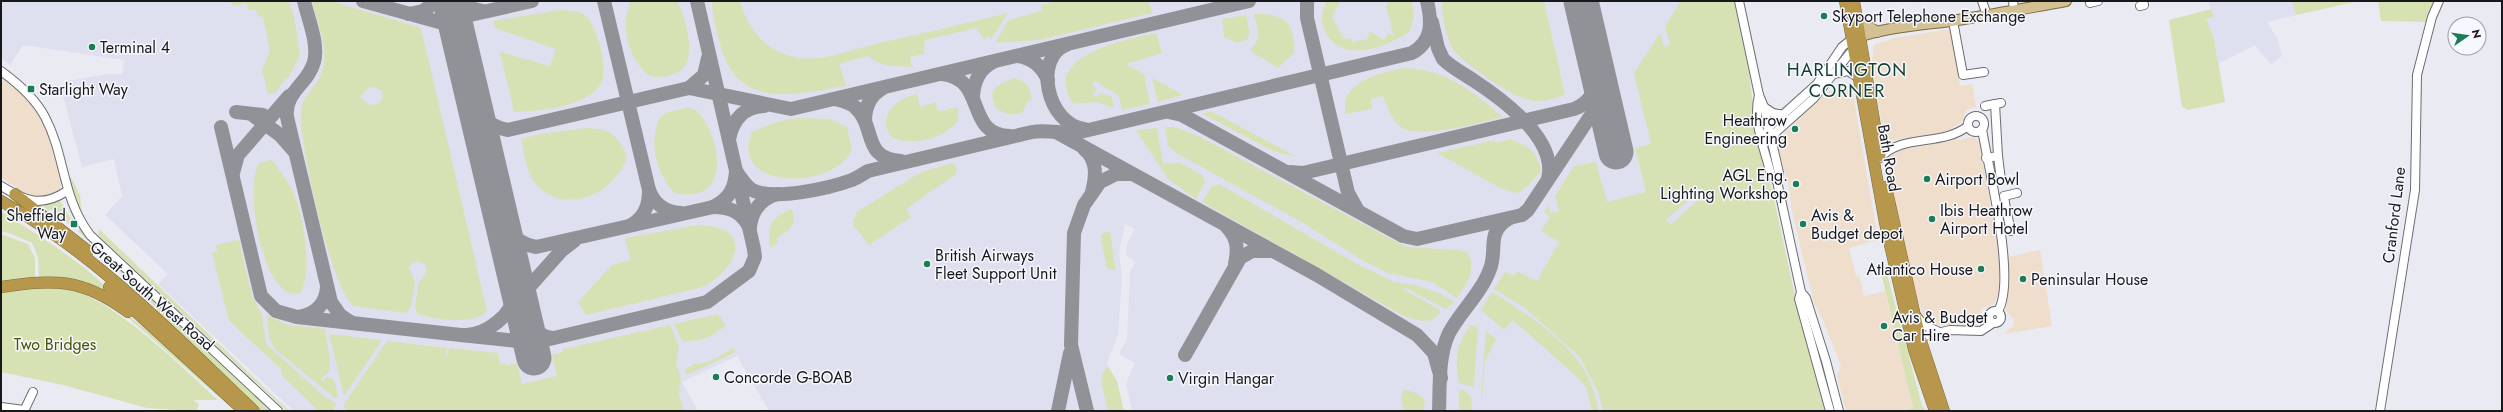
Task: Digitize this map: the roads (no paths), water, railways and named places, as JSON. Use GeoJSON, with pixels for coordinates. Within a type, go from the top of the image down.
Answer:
{"type":"FeatureCollection","features":[{"type":"Feature","properties":{"kind":"highway","name":"Bath Road"},"geometry":{"type":"LineString","coordinates":[[1845,1],[1857,41],[1877,136],[1880,158],[1935,411]]}},
{"type":"Feature","properties":{"kind":"highway","name":"Bath Road"},"geometry":{"type":"LineString","coordinates":[[1854,1],[1857,19],[1859,78],[1885,223],[1919,338],[1944,411]]}},
{"type":"Feature","properties":{"kind":"highway"},"geometry":{"type":"LineString","coordinates":[[15,194],[82,246],[147,309]]}},
{"type":"Feature","properties":{"kind":"highway","name":"Great South West Road"},"geometry":{"type":"LineString","coordinates":[[1,201],[79,252],[147,309],[254,411]]}},
{"type":"Feature","properties":{"kind":"highway"},"geometry":{"type":"LineString","coordinates":[[1,210],[51,241],[97,277],[243,411]]}},
{"type":"Feature","properties":{"kind":"highway"},"geometry":{"type":"LineString","coordinates":[[1,287],[54,281],[85,288],[124,309],[193,364]]}},
{"type":"Feature","properties":{"kind":"main road"},"geometry":{"type":"LineString","coordinates":[[1857,41],[1877,32],[1900,26],[1911,27],[1953,21],[1987,15],[2013,6],[2066,1]]}},
{"type":"Feature","properties":{"kind":"main road"},"geometry":{"type":"LineString","coordinates":[[1857,19],[1877,32]]}},
{"type":"Feature","properties":{"kind":"main road"},"geometry":{"type":"LineString","coordinates":[[1857,41],[1904,32],[1911,27]]}},
{"type":"Feature","properties":{"kind":"street"},"geometry":{"type":"LineString","coordinates":[[1739,1],[1759,95],[1764,107],[1768,128],[1768,143],[1772,175],[1777,181],[1801,292],[1806,298],[1823,351],[1839,411]]}},
{"type":"Feature","properties":{"kind":"street"},"geometry":{"type":"LineString","coordinates":[[1982,1],[1987,15]]}},
{"type":"Feature","properties":{"kind":"street"},"geometry":{"type":"LineString","coordinates":[[2090,1],[2090,3],[2098,1]]}},
{"type":"Feature","properties":{"kind":"street","name":"Cranford Lane"},"geometry":{"type":"LineString","coordinates":[[2380,411],[2415,190],[2417,75],[2432,17],[2439,1]]}},
{"type":"Feature","properties":{"kind":"street"},"geometry":{"type":"LineString","coordinates":[[1953,21],[1963,75],[1984,72]]}},
{"type":"Feature","properties":{"kind":"street"},"geometry":{"type":"LineString","coordinates":[[1768,143],[1776,132],[1814,98],[1857,41]]}},
{"type":"Feature","properties":{"kind":"street"},"geometry":{"type":"LineString","coordinates":[[1768,128],[1817,84],[1842,47],[1857,41]]}},
{"type":"Feature","properties":{"kind":"street"},"geometry":{"type":"LineString","coordinates":[[1,71],[26,92],[45,118],[54,138],[67,191],[81,222],[102,247],[278,411]]}},
{"type":"Feature","properties":{"kind":"street"},"geometry":{"type":"LineString","coordinates":[[1833,74],[1848,71],[1859,78]]}},
{"type":"Feature","properties":{"kind":"street"},"geometry":{"type":"LineString","coordinates":[[1759,95],[1756,107],[1758,124],[1768,143]]}},
{"type":"Feature","properties":{"kind":"street"},"geometry":{"type":"LineString","coordinates":[[1985,106],[1998,104],[1998,156],[2001,180]]}},
{"type":"Feature","properties":{"kind":"street"},"geometry":{"type":"LineString","coordinates":[[1764,107],[1773,113],[1784,115]]}},
{"type":"Feature","properties":{"kind":"street"},"geometry":{"type":"LineString","coordinates":[[1880,158],[1892,147],[1945,137],[1968,126],[1970,119],[1977,117],[1983,121],[1982,129],[1996,211],[2004,275],[2003,297],[1998,311],[1993,311],[1989,315],[1993,323],[1981,331],[1937,332],[1919,338]]}},
{"type":"Feature","properties":{"kind":"street"},"geometry":{"type":"LineString","coordinates":[[1758,124],[1768,128],[1784,125]]}},
{"type":"Feature","properties":{"kind":"street"},"geometry":{"type":"LineString","coordinates":[[1968,126],[1973,132],[1982,129]]}},
{"type":"Feature","properties":{"kind":"street"},"geometry":{"type":"LineString","coordinates":[[1877,136],[1892,147]]}},
{"type":"Feature","properties":{"kind":"street"},"geometry":{"type":"LineString","coordinates":[[1986,158],[1998,156]]}},
{"type":"Feature","properties":{"kind":"street"},"geometry":{"type":"LineString","coordinates":[[1,186],[15,194],[31,200],[46,201],[67,191]]}},
{"type":"Feature","properties":{"kind":"street"},"geometry":{"type":"LineString","coordinates":[[2011,230],[2004,196],[2017,192]]}},
{"type":"Feature","properties":{"kind":"street"},"geometry":{"type":"LineString","coordinates":[[1996,211],[2006,209]]}},
{"type":"Feature","properties":{"kind":"street"},"geometry":{"type":"LineString","coordinates":[[1801,292],[1799,299],[1830,411]]}},
{"type":"Feature","properties":{"kind":"street"},"geometry":{"type":"LineString","coordinates":[[1914,312],[1924,325],[1937,332]]}},
{"type":"Feature","properties":{"kind":"street"},"geometry":{"type":"LineString","coordinates":[[1,407],[24,410],[33,392]]}},
{"type":"Feature","properties":{"kind":"place","name":"Skyport Telephone Exchange"},"geometry":{"type":"Point","coordinates":[1824,16]}},
{"type":"Feature","properties":{"kind":"place","name":"Terminal 4"},"geometry":{"type":"Point","coordinates":[92,47]}},
{"type":"Feature","properties":{"kind":"place","name":"Starlight Way"},"geometry":{"type":"Point","coordinates":[31,89]}},
{"type":"Feature","properties":{"kind":"place","name":"Heathrow Engineering"},"geometry":{"type":"Point","coordinates":[1795,129]}},
{"type":"Feature","properties":{"kind":"place","name":"Airport Bowl"},"geometry":{"type":"Point","coordinates":[1927,179]}},
{"type":"Feature","properties":{"kind":"place","name":"AGL Eng. Lighting Workshop"},"geometry":{"type":"Point","coordinates":[1796,184]}},
{"type":"Feature","properties":{"kind":"place","name":"Ibis Heathrow Airport Hotel"},"geometry":{"type":"Point","coordinates":[1932,219]}},
{"type":"Feature","properties":{"kind":"place","name":"Sheffield Way"},"geometry":{"type":"Point","coordinates":[74,224]}},
{"type":"Feature","properties":{"kind":"place","name":"Avis & Budget depot"},"geometry":{"type":"Point","coordinates":[1803,224]}},
{"type":"Feature","properties":{"kind":"place","name":"British Airways Fleet Support Unit"},"geometry":{"type":"Point","coordinates":[927,264]}},
{"type":"Feature","properties":{"kind":"place","name":"Atlantico House"},"geometry":{"type":"Point","coordinates":[1981,269]}},
{"type":"Feature","properties":{"kind":"place","name":"Peninsular House"},"geometry":{"type":"Point","coordinates":[2023,279]}},
{"type":"Feature","properties":{"kind":"place","name":"Avis & Budget Car Hire"},"geometry":{"type":"Point","coordinates":[1884,326]}},
{"type":"Feature","properties":{"kind":"place","name":"Concorde G-BOAB"},"geometry":{"type":"Point","coordinates":[716,377]}},
{"type":"Feature","properties":{"kind":"place","name":"Virgin Hangar"},"geometry":{"type":"Point","coordinates":[1170,378]}},
{"type":"Feature","properties":{"kind":"district","name":"HARLINGTON CORNER"},"geometry":{"type":"Point","coordinates":[1847,80]}},
{"type":"Feature","properties":{"kind":"park label","name":"Two Bridges"},"geometry":{"type":"Point","coordinates":[55,344]}}]}
